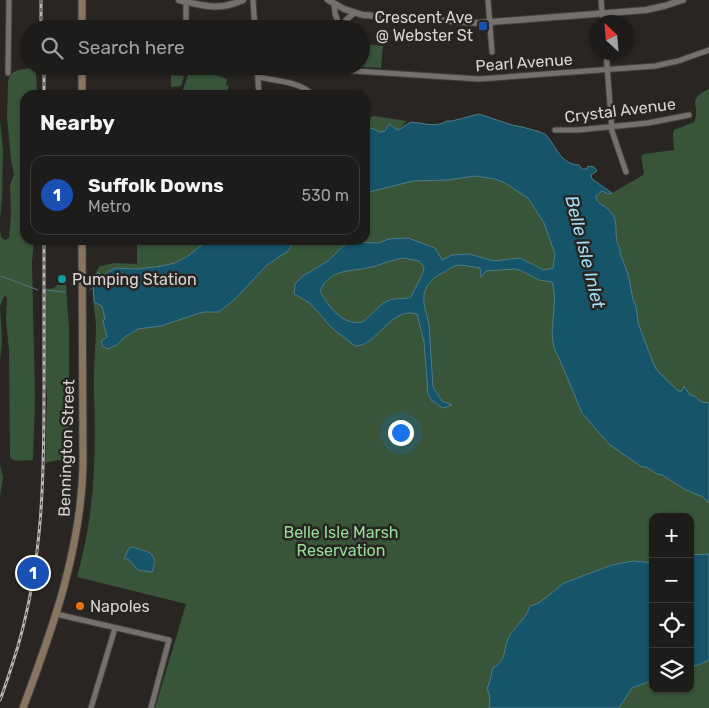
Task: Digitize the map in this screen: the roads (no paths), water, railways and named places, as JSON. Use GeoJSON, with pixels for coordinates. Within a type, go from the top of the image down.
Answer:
{"type":"FeatureCollection","features":[{"type":"Feature","properties":{"kind":"main road"},"geometry":{"type":"LineString","coordinates":[[82,0],[82,20]]}},
{"type":"Feature","properties":{"kind":"main road"},"geometry":{"type":"LineString","coordinates":[[82,75],[82,90]]}},
{"type":"Feature","properties":{"kind":"main road","name":"Bennington Street"},"geometry":{"type":"LineString","coordinates":[[23,708],[56,614],[74,548],[82,488],[82,245]]}},
{"type":"Feature","properties":{"kind":"street"},"geometry":{"type":"LineString","coordinates":[[8,73],[9,0]]}},
{"type":"Feature","properties":{"kind":"street"},"geometry":{"type":"LineString","coordinates":[[185,20],[183,1],[219,7],[228,6],[243,0]]}},
{"type":"Feature","properties":{"kind":"street"},"geometry":{"type":"LineString","coordinates":[[253,0],[254,20]]}},
{"type":"Feature","properties":{"kind":"street"},"geometry":{"type":"LineString","coordinates":[[328,0],[354,13],[381,17],[478,23],[653,9],[683,0]]}},
{"type":"Feature","properties":{"kind":"street"},"geometry":{"type":"LineString","coordinates":[[488,0],[492,52]]}},
{"type":"Feature","properties":{"kind":"street"},"geometry":{"type":"LineString","coordinates":[[601,0],[602,13]]}},
{"type":"Feature","properties":{"kind":"street"},"geometry":{"type":"LineString","coordinates":[[334,4],[338,20]]}},
{"type":"Feature","properties":{"kind":"street"},"geometry":{"type":"LineString","coordinates":[[347,20],[354,13]]}},
{"type":"Feature","properties":{"kind":"street","name":"Pearl Avenue"},"geometry":{"type":"LineString","coordinates":[[370,70],[479,79],[664,64],[683,60],[709,50]]}},
{"type":"Feature","properties":{"kind":"street"},"geometry":{"type":"LineString","coordinates":[[606,60],[612,127],[626,172]]}},
{"type":"Feature","properties":{"kind":"street"},"geometry":{"type":"LineString","coordinates":[[258,90],[258,77],[297,85],[307,90]]}},
{"type":"Feature","properties":{"kind":"street","name":"Crystal Avenue"},"geometry":{"type":"LineString","coordinates":[[555,130],[612,127],[652,122],[689,114]]}},
{"type":"Feature","properties":{"kind":"street"},"geometry":{"type":"LineString","coordinates":[[56,614],[169,640],[152,708]]}},
{"type":"Feature","properties":{"kind":"street"},"geometry":{"type":"LineString","coordinates":[[91,708],[115,628]]}},
{"type":"Feature","properties":{"kind":"water"},"geometry":{"type":"Polygon","coordinates":[[[479,114],[544,133],[567,162],[579,165],[582,169],[587,169],[588,166],[594,167],[597,171],[591,175],[592,179],[612,193],[608,194],[602,191],[596,196],[599,203],[613,214],[615,219],[618,244],[628,274],[638,323],[656,369],[678,391],[682,391],[684,386],[690,395],[702,402],[709,403],[709,503],[703,497],[686,490],[646,467],[642,467],[609,444],[582,413],[555,349],[552,331],[554,291],[552,282],[539,280],[515,269],[486,271],[481,277],[480,268],[461,265],[454,266],[434,278],[427,286],[424,294],[424,304],[429,325],[433,387],[442,401],[452,405],[443,408],[431,400],[428,393],[424,342],[417,314],[408,313],[399,316],[371,340],[355,346],[332,328],[310,303],[294,294],[295,284],[303,276],[328,261],[343,246],[370,245],[370,243],[378,243],[389,239],[408,238],[435,248],[442,260],[452,255],[469,254],[494,261],[520,258],[544,270],[553,268],[555,254],[544,223],[528,198],[505,183],[495,179],[475,176],[448,180],[413,181],[370,192],[370,128],[380,132],[385,131],[389,124],[398,130],[411,122],[434,125],[479,114]],[[403,258],[372,267],[342,272],[329,278],[320,291],[327,303],[342,318],[349,321],[362,322],[387,301],[411,297],[424,267],[419,261],[403,258]]]}},
{"type":"Feature","properties":{"kind":"water"},"geometry":{"type":"Polygon","coordinates":[[[202,245],[292,245],[288,251],[267,265],[235,299],[219,312],[203,312],[161,326],[138,329],[125,337],[117,345],[108,349],[103,347],[101,341],[107,337],[103,321],[105,319],[102,306],[94,302],[93,277],[97,273],[104,275],[115,268],[137,269],[162,266],[175,263],[202,245]]]}},
{"type":"Feature","properties":{"kind":"water"},"geometry":{"type":"Polygon","coordinates":[[[133,547],[151,554],[154,560],[152,572],[138,570],[128,559],[124,559],[129,548],[133,547]]]}},
{"type":"Feature","properties":{"kind":"water"},"geometry":{"type":"Polygon","coordinates":[[[709,554],[709,660],[694,666],[694,558],[694,555],[709,554]]]}},
{"type":"Feature","properties":{"kind":"water"},"geometry":{"type":"Polygon","coordinates":[[[633,561],[649,563],[649,682],[632,688],[619,708],[489,708],[490,698],[487,688],[493,668],[503,658],[510,635],[524,618],[530,606],[539,603],[564,583],[612,565],[633,561]]]}},
{"type":"Feature","properties":{"kind":"waterway"},"geometry":{"type":"LineString","coordinates":[[1,276],[38,290]]}},
{"type":"Feature","properties":{"kind":"waterway","name":"Belle Isle Inlet"},"geometry":{"type":"LineString","coordinates":[[90,290],[93,287]]}},
{"type":"Feature","properties":{"kind":"waterway"},"geometry":{"type":"LineString","coordinates":[[46,290],[65,292]]}},
{"type":"Feature","properties":{"kind":"railway"},"geometry":{"type":"LineString","coordinates":[[41,0],[41,20]]}},
{"type":"Feature","properties":{"kind":"railway"},"geometry":{"type":"LineString","coordinates":[[44,75],[44,90]]}},
{"type":"Feature","properties":{"kind":"railway"},"geometry":{"type":"LineString","coordinates":[[0,700],[18,646],[26,614],[37,550],[42,486],[44,421],[44,245]]}},
{"type":"Feature","properties":{"kind":"place","name":"Crescent Ave @ Webster St"},"geometry":{"type":"Point","coordinates":[483,26]}},
{"type":"Feature","properties":{"kind":"place","name":"Pumping Station"},"geometry":{"type":"Point","coordinates":[62,279]}},
{"type":"Feature","properties":{"kind":"place","name":"Suffolk Downs"},"geometry":{"type":"Point","coordinates":[33,573]}},
{"type":"Feature","properties":{"kind":"place","name":"Napoles"},"geometry":{"type":"Point","coordinates":[80,606]}},
{"type":"Feature","properties":{"kind":"park label","name":"Belle Isle Marsh Reservation"},"geometry":{"type":"Point","coordinates":[341,541]}}]}
